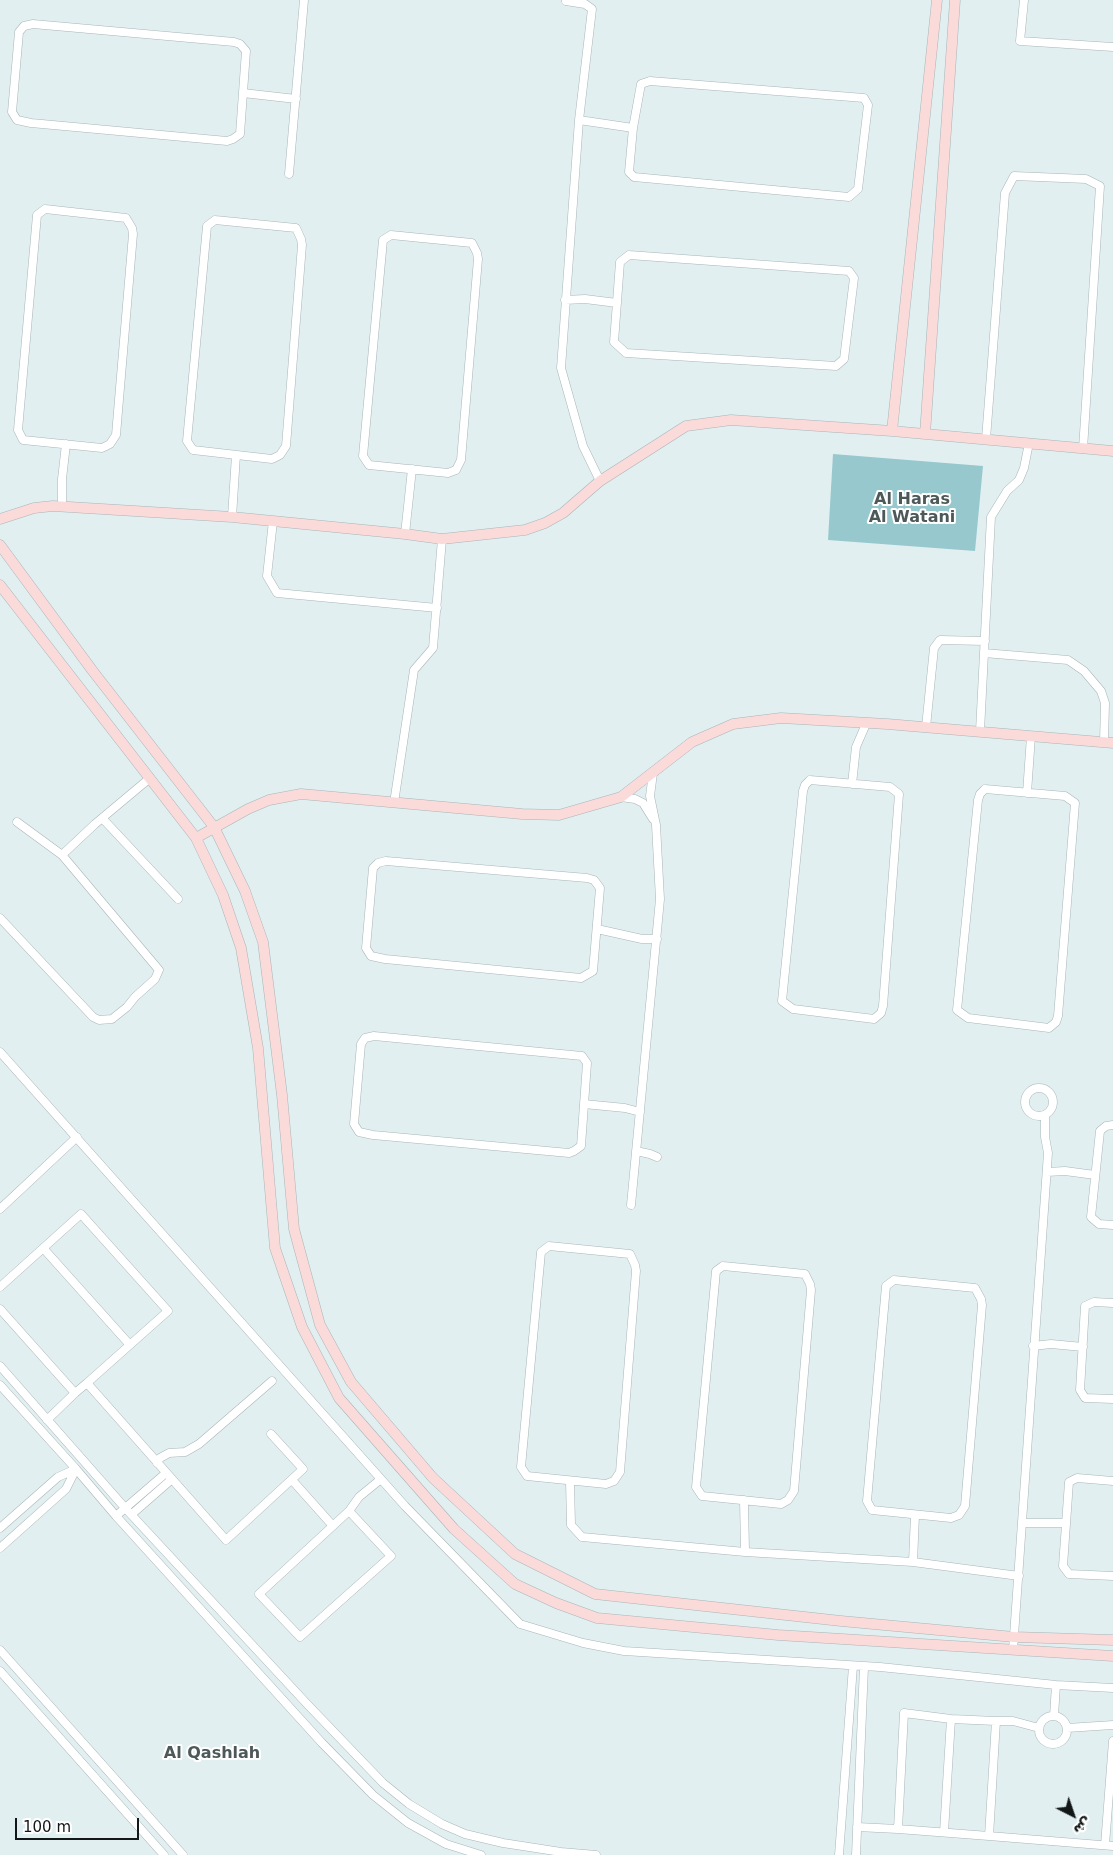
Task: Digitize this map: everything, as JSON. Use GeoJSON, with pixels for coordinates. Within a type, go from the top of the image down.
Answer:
{"type":"FeatureCollection","features":[{"type":"Feature","properties":{"kind":"street"},"geometry":{"type":"LineString","coordinates":[[289,174],[304,0]]}},
{"type":"Feature","properties":{"kind":"street"},"geometry":{"type":"LineString","coordinates":[[892,431],[937,0]]}},
{"type":"Feature","properties":{"kind":"street"},"geometry":{"type":"LineString","coordinates":[[925,434],[956,0]]}},
{"type":"Feature","properties":{"kind":"street"},"geometry":{"type":"LineString","coordinates":[[1024,0],[1020,42],[1113,47]]}},
{"type":"Feature","properties":{"kind":"street"},"geometry":{"type":"LineString","coordinates":[[566,2],[585,4],[592,8],[579,120],[561,368],[583,446],[600,481]]}},
{"type":"Feature","properties":{"kind":"street"},"geometry":{"type":"LineString","coordinates":[[33,24],[234,42],[240,44],[246,51],[243,93],[240,134],[227,141],[31,123],[17,120],[12,112],[19,32],[24,26],[33,24]]}},
{"type":"Feature","properties":{"kind":"street"},"geometry":{"type":"LineString","coordinates":[[650,81],[864,98],[868,105],[858,190],[849,197],[634,177],[629,172],[633,128],[641,84],[650,81]]}},
{"type":"Feature","properties":{"kind":"street"},"geometry":{"type":"LineString","coordinates":[[243,93],[296,99]]}},
{"type":"Feature","properties":{"kind":"street"},"geometry":{"type":"LineString","coordinates":[[579,120],[633,128]]}},
{"type":"Feature","properties":{"kind":"street"},"geometry":{"type":"LineString","coordinates":[[986,440],[1005,193],[1014,176],[1086,179],[1100,186],[1083,448]]}},
{"type":"Feature","properties":{"kind":"street"},"geometry":{"type":"LineString","coordinates":[[45,209],[126,218],[130,222],[132,234],[116,435],[110,444],[102,448],[66,444],[23,440],[18,430],[37,215],[45,209]]}},
{"type":"Feature","properties":{"kind":"street"},"geometry":{"type":"LineString","coordinates":[[215,220],[296,228],[300,233],[302,245],[286,446],[280,455],[272,458],[236,455],[193,450],[187,441],[207,226],[215,220]]}},
{"type":"Feature","properties":{"kind":"street"},"geometry":{"type":"LineString","coordinates":[[390,234],[472,243],[476,248],[478,259],[461,460],[456,470],[448,473],[412,469],[369,465],[363,456],[383,240],[390,234]]}},
{"type":"Feature","properties":{"kind":"street"},"geometry":{"type":"LineString","coordinates":[[629,255],[849,271],[854,278],[844,359],[836,366],[626,353],[614,342],[617,303],[620,262],[629,255]]}},
{"type":"Feature","properties":{"kind":"street"},"geometry":{"type":"LineString","coordinates":[[566,300],[585,299],[617,303]]}},
{"type":"Feature","properties":{"kind":"street"},"geometry":{"type":"LineString","coordinates":[[0,520],[34,508],[53,506],[232,517],[442,539],[525,530],[545,523],[563,513],[600,481],[686,426],[731,420],[892,431],[1113,451]]}},
{"type":"Feature","properties":{"kind":"street"},"geometry":{"type":"LineString","coordinates":[[62,507],[62,479],[66,444]]}},
{"type":"Feature","properties":{"kind":"street"},"geometry":{"type":"LineString","coordinates":[[980,732],[992,517],[1007,491],[1019,480],[1024,468],[1029,444]]}},
{"type":"Feature","properties":{"kind":"street"},"geometry":{"type":"LineString","coordinates":[[232,517],[236,455]]}},
{"type":"Feature","properties":{"kind":"street"},"geometry":{"type":"LineString","coordinates":[[406,534],[412,469]]}},
{"type":"Feature","properties":{"kind":"street"},"geometry":{"type":"LineString","coordinates":[[273,521],[267,576],[277,593],[437,608]]}},
{"type":"Feature","properties":{"kind":"street"},"geometry":{"type":"LineString","coordinates":[[394,803],[414,670],[433,648],[442,539]]}},
{"type":"Feature","properties":{"kind":"street"},"geometry":{"type":"LineString","coordinates":[[0,545],[92,670],[214,828],[245,891],[263,942],[282,1095],[294,1229],[320,1325],[351,1382],[433,1478],[515,1554],[595,1594],[1014,1638],[1113,1640]]}},
{"type":"Feature","properties":{"kind":"street"},"geometry":{"type":"LineString","coordinates":[[0,585],[196,838],[224,895],[241,948],[258,1048],[275,1248],[302,1327],[339,1398],[454,1529],[515,1584],[556,1603],[598,1618],[778,1635],[1113,1656]]}},
{"type":"Feature","properties":{"kind":"street"},"geometry":{"type":"LineString","coordinates":[[926,727],[934,648],[940,640],[985,641]]}},
{"type":"Feature","properties":{"kind":"street"},"geometry":{"type":"LineString","coordinates":[[621,797],[692,742],[733,724],[781,718],[926,727],[1109,742],[1105,703],[1101,691],[1084,671],[1068,660],[984,653]]}},
{"type":"Feature","properties":{"kind":"street"},"geometry":{"type":"LineString","coordinates":[[852,784],[856,747],[866,724]]}},
{"type":"Feature","properties":{"kind":"street"},"geometry":{"type":"LineString","coordinates":[[1027,793],[1031,736]]}},
{"type":"Feature","properties":{"kind":"street"},"geometry":{"type":"LineString","coordinates":[[631,1205],[660,899],[656,825],[650,796],[652,773]]}},
{"type":"Feature","properties":{"kind":"street"},"geometry":{"type":"LineString","coordinates":[[62,855],[95,824],[150,778]]}},
{"type":"Feature","properties":{"kind":"street"},"geometry":{"type":"LineString","coordinates":[[810,780],[852,784],[890,787],[899,794],[883,1006],[881,1013],[874,1019],[793,1009],[782,1001],[802,791],[810,780]]}},
{"type":"Feature","properties":{"kind":"street"},"geometry":{"type":"LineString","coordinates":[[986,789],[1027,793],[1065,796],[1074,803],[1058,1016],[1056,1022],[1050,1028],[968,1018],[957,1010],[978,800],[980,794],[986,789]]}},
{"type":"Feature","properties":{"kind":"street"},"geometry":{"type":"LineString","coordinates":[[196,838],[248,809],[269,800],[301,794],[522,814],[559,815],[621,797],[636,798],[643,803],[656,825]]}},
{"type":"Feature","properties":{"kind":"street"},"geometry":{"type":"LineString","coordinates":[[103,819],[178,899]]}},
{"type":"Feature","properties":{"kind":"street"},"geometry":{"type":"LineString","coordinates":[[0,918],[92,1017],[99,1020],[112,1019],[127,1007],[155,979],[159,970],[62,855],[17,822]]}},
{"type":"Feature","properties":{"kind":"street"},"geometry":{"type":"LineString","coordinates":[[386,861],[587,878],[594,880],[600,888],[597,929],[593,971],[581,978],[385,959],[371,956],[366,948],[373,868],[378,863],[386,861]]}},
{"type":"Feature","properties":{"kind":"street"},"geometry":{"type":"LineString","coordinates":[[597,929],[642,939],[656,939]]}},
{"type":"Feature","properties":{"kind":"street"},"geometry":{"type":"LineString","coordinates":[[374,1036],[575,1054],[582,1056],[588,1063],[584,1104],[581,1146],[569,1153],[358,1132],[354,1124],[361,1044],[365,1038],[374,1036]]}},
{"type":"Feature","properties":{"kind":"street"},"geometry":{"type":"LineString","coordinates":[[0,1052],[380,1479],[520,1624],[584,1643],[624,1651],[853,1666],[1056,1685],[1113,1688]]}},
{"type":"Feature","properties":{"kind":"street"},"geometry":{"type":"LineString","coordinates":[[584,1104],[625,1108],[640,1112]]}},
{"type":"Feature","properties":{"kind":"street"},"geometry":{"type":"LineString","coordinates":[[1013,1650],[1047,1172],[1048,1153],[1045,1137],[1045,1115]]}},
{"type":"Feature","properties":{"kind":"street"},"geometry":{"type":"LineString","coordinates":[[1113,1125],[1106,1126],[1100,1131],[1091,1217],[1099,1224],[1113,1225]]}},
{"type":"Feature","properties":{"kind":"street"},"geometry":{"type":"LineString","coordinates":[[0,1209],[77,1137]]}},
{"type":"Feature","properties":{"kind":"street"},"geometry":{"type":"LineString","coordinates":[[636,1151],[657,1157]]}},
{"type":"Feature","properties":{"kind":"street"},"geometry":{"type":"LineString","coordinates":[[1047,1172],[1064,1171],[1095,1175]]}},
{"type":"Feature","properties":{"kind":"street"},"geometry":{"type":"LineString","coordinates":[[0,1287],[81,1214],[168,1311],[75,1393],[48,1420]]}},
{"type":"Feature","properties":{"kind":"street"},"geometry":{"type":"LineString","coordinates":[[549,1246],[630,1254],[634,1259],[636,1271],[620,1472],[614,1481],[606,1484],[570,1481],[527,1476],[522,1467],[541,1252],[549,1246]]}},
{"type":"Feature","properties":{"kind":"street"},"geometry":{"type":"LineString","coordinates":[[43,1248],[130,1345]]}},
{"type":"Feature","properties":{"kind":"street"},"geometry":{"type":"LineString","coordinates":[[723,1266],[805,1274],[811,1290],[794,1491],[788,1500],[781,1504],[744,1500],[702,1496],[696,1487],[716,1271],[723,1266]]}},
{"type":"Feature","properties":{"kind":"street"},"geometry":{"type":"LineString","coordinates":[[894,1280],[975,1288],[979,1293],[982,1305],[965,1506],[959,1515],[951,1518],[915,1514],[872,1510],[867,1501],[886,1286],[894,1280]]}},
{"type":"Feature","properties":{"kind":"street"},"geometry":{"type":"LineString","coordinates":[[1113,1303],[1094,1302],[1085,1306],[1080,1390],[1085,1398],[1113,1399]]}},
{"type":"Feature","properties":{"kind":"street"},"geometry":{"type":"LineString","coordinates":[[0,1309],[75,1393]]}},
{"type":"Feature","properties":{"kind":"street"},"geometry":{"type":"LineString","coordinates":[[1034,1346],[1051,1344],[1083,1347]]}},
{"type":"Feature","properties":{"kind":"street"},"geometry":{"type":"LineString","coordinates":[[0,1366],[129,1511],[383,1783],[409,1804],[442,1824],[465,1834],[502,1843],[596,1855]]}},
{"type":"Feature","properties":{"kind":"street"},"geometry":{"type":"LineString","coordinates":[[157,1464],[160,1458],[170,1453],[184,1452],[199,1444],[272,1380]]}},
{"type":"Feature","properties":{"kind":"street"},"geometry":{"type":"LineString","coordinates":[[87,1383],[226,1540],[303,1469],[271,1434]]}},
{"type":"Feature","properties":{"kind":"street"},"geometry":{"type":"LineString","coordinates":[[0,1385],[322,1743],[373,1796],[408,1823],[446,1844],[481,1855]]}},
{"type":"Feature","properties":{"kind":"street"},"geometry":{"type":"LineString","coordinates":[[0,1528],[58,1477],[76,1469]]}},
{"type":"Feature","properties":{"kind":"street"},"geometry":{"type":"LineString","coordinates":[[0,1548],[66,1489],[76,1469]]}},
{"type":"Feature","properties":{"kind":"street"},"geometry":{"type":"LineString","coordinates":[[129,1511],[166,1473]]}},
{"type":"Feature","properties":{"kind":"street"},"geometry":{"type":"LineString","coordinates":[[1113,1481],[1077,1478],[1069,1482],[1063,1566],[1069,1574],[1113,1576]]}},
{"type":"Feature","properties":{"kind":"street"},"geometry":{"type":"LineString","coordinates":[[116,1516],[129,1511],[172,1479]]}},
{"type":"Feature","properties":{"kind":"street"},"geometry":{"type":"LineString","coordinates":[[349,1511],[391,1556],[300,1637],[259,1594],[349,1511],[359,1498],[380,1479]]}},
{"type":"Feature","properties":{"kind":"street"},"geometry":{"type":"LineString","coordinates":[[292,1480],[333,1526]]}},
{"type":"Feature","properties":{"kind":"street"},"geometry":{"type":"LineString","coordinates":[[570,1481],[571,1525],[582,1538],[745,1552],[913,1562],[1019,1576]]}},
{"type":"Feature","properties":{"kind":"street"},"geometry":{"type":"LineString","coordinates":[[744,1500],[745,1552]]}},
{"type":"Feature","properties":{"kind":"street"},"geometry":{"type":"LineString","coordinates":[[913,1562],[915,1514]]}},
{"type":"Feature","properties":{"kind":"street"},"geometry":{"type":"LineString","coordinates":[[1023,1523],[1066,1523]]}},
{"type":"Feature","properties":{"kind":"street"},"geometry":{"type":"LineString","coordinates":[[0,1650],[184,1855]]}},
{"type":"Feature","properties":{"kind":"street"},"geometry":{"type":"LineString","coordinates":[[839,1855],[853,1666]]}},
{"type":"Feature","properties":{"kind":"street"},"geometry":{"type":"LineString","coordinates":[[856,1855],[864,1667]]}},
{"type":"Feature","properties":{"kind":"street"},"geometry":{"type":"LineString","coordinates":[[0,1672],[164,1855]]}},
{"type":"Feature","properties":{"kind":"street"},"geometry":{"type":"LineString","coordinates":[[1054,1716],[1056,1685]]}},
{"type":"Feature","properties":{"kind":"street"},"geometry":{"type":"LineString","coordinates":[[898,1830],[904,1713],[951,1720],[1013,1721],[1039,1728]]}},
{"type":"Feature","properties":{"kind":"street"},"geometry":{"type":"LineString","coordinates":[[1054,1716],[1063,1720],[1067,1728],[1065,1738],[1053,1744],[1048,1743],[1041,1737],[1039,1728],[1046,1718],[1054,1716]]}},
{"type":"Feature","properties":{"kind":"street"},"geometry":{"type":"LineString","coordinates":[[944,1832],[951,1720]]}},
{"type":"Feature","properties":{"kind":"street"},"geometry":{"type":"LineString","coordinates":[[990,1836],[996,1721]]}},
{"type":"Feature","properties":{"kind":"street"},"geometry":{"type":"LineString","coordinates":[[1067,1728],[1113,1726]]}},
{"type":"Feature","properties":{"kind":"street"},"geometry":{"type":"LineString","coordinates":[[857,1827],[1109,1845],[1113,1740]]}},
{"type":"Feature","properties":{"kind":"shaded area"},"geometry":{"type":"Polygon","coordinates":[[[833,454],[983,466],[975,551],[828,540],[833,454]]]}},
{"type":"Feature","properties":{"kind":"district","name":"Al Haras Al Watani"},"geometry":{"type":"Point","coordinates":[912,509]}},
{"type":"Feature","properties":{"kind":"district","name":"Al Qashlah"},"geometry":{"type":"Point","coordinates":[212,1754]}}]}
